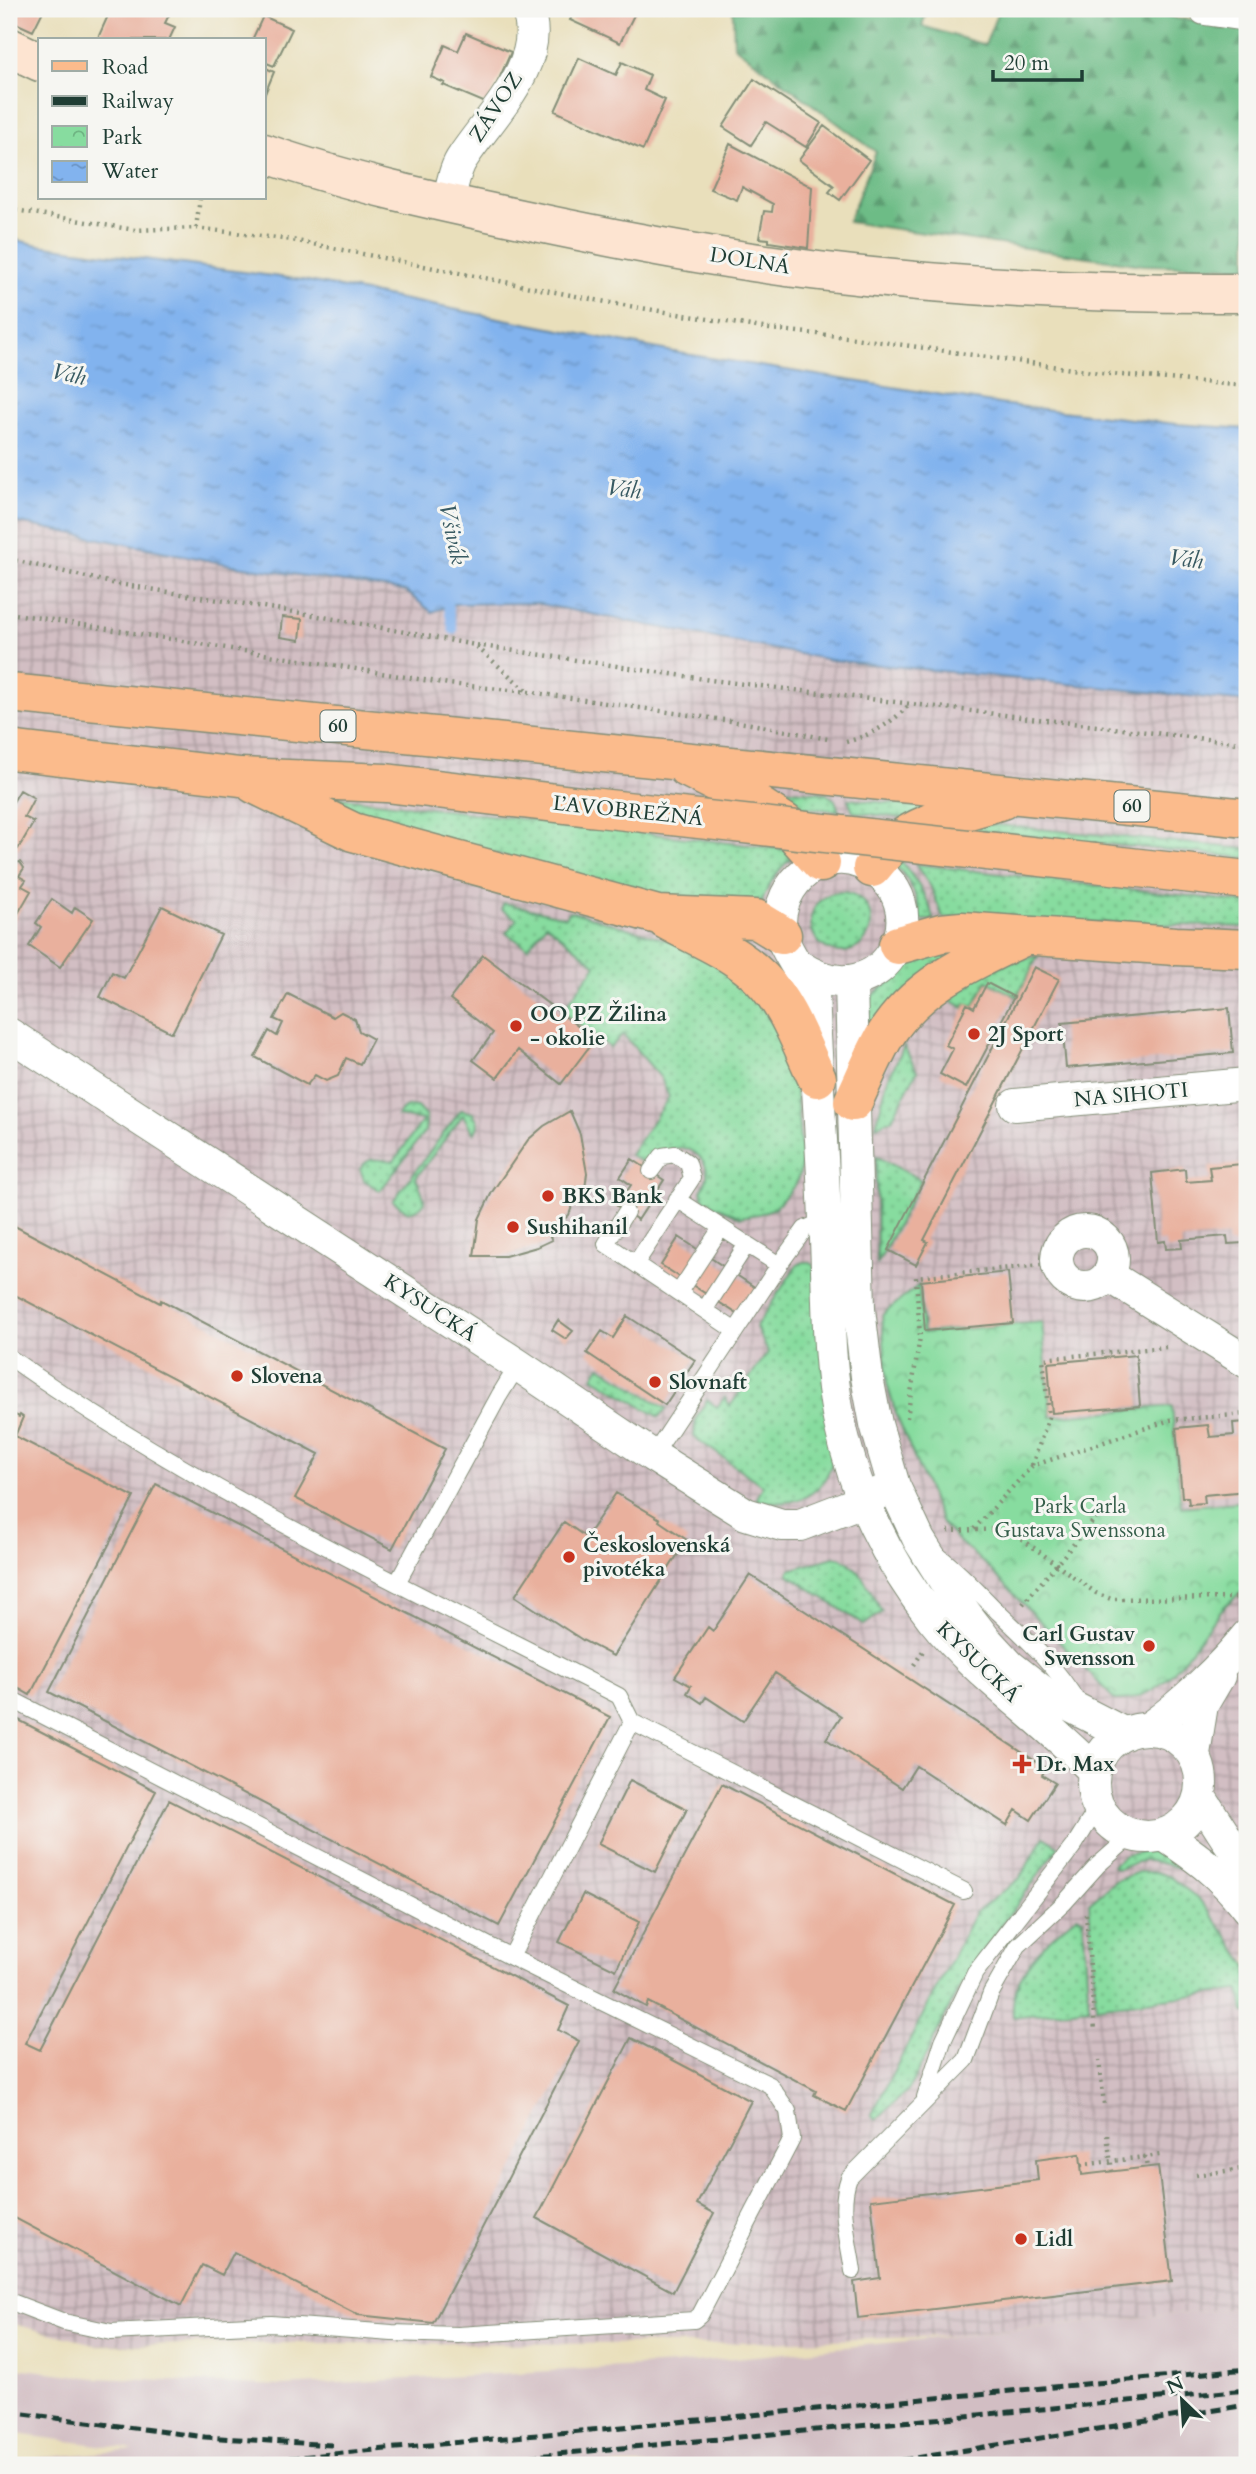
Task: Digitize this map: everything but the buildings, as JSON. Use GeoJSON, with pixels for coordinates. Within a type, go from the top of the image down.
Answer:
{"type":"FeatureCollection","features":[{"type":"Feature","properties":{"kind":"main road"},"geometry":{"type":"LineString","coordinates":[[9,47],[38,61]]}},
{"type":"Feature","properties":{"kind":"main road","name":"DOLNÁ"},"geometry":{"type":"LineString","coordinates":[[266,154],[447,203],[631,242],[818,271],[991,287],[1137,293],[1247,293]]}},
{"type":"Feature","properties":{"kind":"main road","name":"60"},"geometry":{"type":"LineString","coordinates":[[9,693],[1247,818]]}},
{"type":"Feature","properties":{"kind":"main road","name":"ĽAVOBREŽNÁ"},"geometry":{"type":"LineString","coordinates":[[9,750],[240,776],[386,783],[1247,880]]}},
{"type":"Feature","properties":{"kind":"main road"},"geometry":{"type":"LineString","coordinates":[[667,758],[745,797],[785,823],[821,863]]}},
{"type":"Feature","properties":{"kind":"main road"},"geometry":{"type":"LineString","coordinates":[[240,776],[353,832],[658,915],[756,919],[790,950]]}},
{"type":"Feature","properties":{"kind":"main road"},"geometry":{"type":"LineString","coordinates":[[872,868],[890,847],[939,819],[1017,795]]}},
{"type":"Feature","properties":{"kind":"main road"},"geometry":{"type":"LineString","coordinates":[[658,915],[734,956],[762,979],[782,1005],[817,1078]]}},
{"type":"Feature","properties":{"kind":"main road"},"geometry":{"type":"LineString","coordinates":[[898,945],[941,933],[962,931],[1247,949]]}},
{"type":"Feature","properties":{"kind":"main road"},"geometry":{"type":"LineString","coordinates":[[853,1102],[884,1038],[926,988],[957,969],[1027,936]]}},
{"type":"Feature","properties":{"kind":"street","name":"ZÁVOZ"},"geometry":{"type":"LineString","coordinates":[[447,203],[461,159],[504,102],[530,51],[531,20],[527,9]]}},
{"type":"Feature","properties":{"kind":"street"},"geometry":{"type":"LineString","coordinates":[[1205,9],[1247,15]]}},
{"type":"Feature","properties":{"kind":"street"},"geometry":{"type":"LineString","coordinates":[[838,859],[856,861],[872,868],[886,878],[902,909],[898,945],[879,969],[866,977],[850,982],[814,976],[790,950],[782,908],[792,883],[805,871],[838,859]]}},
{"type":"Feature","properties":{"kind":"street","name":"KYSUCKÁ"},"geometry":{"type":"LineString","coordinates":[[790,950],[813,992],[833,1375],[839,1420],[864,1500],[889,1557],[933,1619],[967,1657],[1064,1740],[1094,1771]]}},
{"type":"Feature","properties":{"kind":"street","name":"KYSUCKÁ"},"geometry":{"type":"LineString","coordinates":[[850,982],[859,1309],[867,1377],[879,1435],[894,1486],[928,1536],[965,1613],[1010,1665],[1043,1692],[1083,1714],[1137,1731],[1175,1735],[1194,1754]]}},
{"type":"Feature","properties":{"kind":"street","name":"KYSUCKÁ"},"geometry":{"type":"LineString","coordinates":[[9,1034],[518,1365],[653,1456],[746,1514],[782,1525],[800,1525],[894,1486]]}},
{"type":"Feature","properties":{"kind":"street","name":"NA SIHOTI"},"geometry":{"type":"LineString","coordinates":[[1015,1105],[1247,1084]]}},
{"type":"Feature","properties":{"kind":"street"},"geometry":{"type":"LineString","coordinates":[[1108,1275],[1247,1363]]}},
{"type":"Feature","properties":{"kind":"street"},"geometry":{"type":"LineString","coordinates":[[1238,1647],[1202,1706],[1194,1754],[1201,1775],[1200,1797],[1193,1813],[1181,1827],[1164,1835],[1148,1838],[1131,1836],[1111,1825],[1098,1807],[1092,1783],[1094,1771],[1105,1749],[1165,1717],[1238,1647]]}},
{"type":"Feature","properties":{"kind":"street"},"geometry":{"type":"LineString","coordinates":[[1200,1797],[1247,1867]]}},
{"type":"Feature","properties":{"kind":"street"},"geometry":{"type":"LineString","coordinates":[[1164,1835],[1213,1870],[1230,1885],[1247,1908]]}},
{"type":"Feature","properties":{"kind":"lane"},"geometry":{"type":"LineString","coordinates":[[636,1264],[692,1178],[688,1163],[675,1154],[662,1156],[651,1171]]}},
{"type":"Feature","properties":{"kind":"lane"},"geometry":{"type":"LineString","coordinates":[[677,1199],[779,1265]]}},
{"type":"Feature","properties":{"kind":"lane"},"geometry":{"type":"LineString","coordinates":[[626,1212],[606,1244],[734,1330]]}},
{"type":"Feature","properties":{"kind":"lane"},"geometry":{"type":"LineString","coordinates":[[653,1456],[734,1330],[805,1229],[825,1220],[858,1245]]}},
{"type":"Feature","properties":{"kind":"lane"},"geometry":{"type":"LineString","coordinates":[[679,1292],[721,1228]]}},
{"type":"Feature","properties":{"kind":"lane"},"geometry":{"type":"LineString","coordinates":[[705,1309],[747,1244]]}},
{"type":"Feature","properties":{"kind":"lane"},"geometry":{"type":"LineString","coordinates":[[9,1357],[141,1444],[248,1506],[619,1696],[632,1722],[964,1891]]}},
{"type":"Feature","properties":{"kind":"lane"},"geometry":{"type":"LineString","coordinates":[[397,1583],[518,1365]]}},
{"type":"Feature","properties":{"kind":"lane"},"geometry":{"type":"LineString","coordinates":[[9,1698],[511,1957],[770,2085],[788,2111],[792,2139],[700,2315],[694,2320],[458,2335],[271,2324],[111,2332],[64,2322],[9,2301]]}},
{"type":"Feature","properties":{"kind":"lane"},"geometry":{"type":"LineString","coordinates":[[511,1957],[632,1722]]}},
{"type":"Feature","properties":{"kind":"lane"},"geometry":{"type":"LineString","coordinates":[[925,2100],[943,2041],[975,1973],[1075,1844],[1098,1807]]}},
{"type":"Feature","properties":{"kind":"lane"},"geometry":{"type":"LineString","coordinates":[[853,2271],[843,2203],[849,2178],[966,2060],[991,1993],[1018,1946],[1064,1903],[1098,1865],[1131,1836]]}},
{"type":"Feature","properties":{"kind":"path"},"geometry":{"type":"LineString","coordinates":[[196,229],[200,200]]}},
{"type":"Feature","properties":{"kind":"path"},"geometry":{"type":"LineString","coordinates":[[9,209],[135,230],[196,229],[292,240],[611,303],[769,329],[847,337],[1100,373],[1247,386]]}},
{"type":"Feature","properties":{"kind":"path"},"geometry":{"type":"LineString","coordinates":[[9,559],[112,583],[307,614],[475,645],[711,680],[1247,744]]}},
{"type":"Feature","properties":{"kind":"path"},"geometry":{"type":"LineString","coordinates":[[9,613],[449,684],[529,692],[751,724],[832,740]]}},
{"type":"Feature","properties":{"kind":"path"},"geometry":{"type":"LineString","coordinates":[[475,645],[529,692]]}},
{"type":"Feature","properties":{"kind":"path"},"geometry":{"type":"LineString","coordinates":[[846,743],[866,737],[888,724],[911,704]]}},
{"type":"Feature","properties":{"kind":"path"},"geometry":{"type":"LineString","coordinates":[[905,1431],[920,1337],[916,1277],[1042,1265]]}},
{"type":"Feature","properties":{"kind":"path"},"geometry":{"type":"LineString","coordinates":[[973,1530],[1032,1466],[1049,1417],[1043,1360],[1177,1346]]}},
{"type":"Feature","properties":{"kind":"path"},"geometry":{"type":"LineString","coordinates":[[1032,1466],[1170,1420],[1247,1414]]}},
{"type":"Feature","properties":{"kind":"path"},"geometry":{"type":"LineString","coordinates":[[1017,1610],[1099,1514]]}},
{"type":"Feature","properties":{"kind":"path"},"geometry":{"type":"LineString","coordinates":[[928,1536],[1008,1529],[1096,1592],[1111,1599],[1244,1598]]}},
{"type":"Feature","properties":{"kind":"path"},"geometry":{"type":"LineString","coordinates":[[914,1665],[924,1650]]}},
{"type":"Feature","properties":{"kind":"path"},"geometry":{"type":"LineString","coordinates":[[1086,1912],[1095,2031]]}},
{"type":"Feature","properties":{"kind":"path"},"geometry":{"type":"LineString","coordinates":[[1099,2060],[1104,2104]]}},
{"type":"Feature","properties":{"kind":"path"},"geometry":{"type":"LineString","coordinates":[[1107,2135],[1112,2171]]}},
{"type":"Feature","properties":{"kind":"path"},"geometry":{"type":"LineString","coordinates":[[1081,2165],[1160,2155]]}},
{"type":"Feature","properties":{"kind":"path"},"geometry":{"type":"LineString","coordinates":[[1145,2156],[1147,2168]]}},
{"type":"Feature","properties":{"kind":"path"},"geometry":{"type":"LineString","coordinates":[[1196,2175],[1241,2169]]}},
{"type":"Feature","properties":{"kind":"shaded area"},"geometry":{"type":"Polygon","coordinates":[[[9,521],[237,566],[405,591],[432,612],[454,604],[534,603],[830,660],[1247,702],[1247,2307],[952,2336],[704,2344],[98,2345],[9,2323],[9,521]]]}},
{"type":"Feature","properties":{"kind":"shaded area"},"geometry":{"type":"Polygon","coordinates":[[[1247,2307],[1247,2465],[9,2465],[9,2460],[135,2450],[9,2433],[9,2367],[96,2378],[284,2386],[675,2364],[1247,2307]]]}},
{"type":"Feature","properties":{"kind":"green space"},"geometry":{"type":"Polygon","coordinates":[[[733,9],[927,9],[922,26],[985,45],[999,9],[1145,9],[1178,19],[1247,22],[1247,267],[1143,265],[848,222],[876,152],[734,46],[733,9]]]}},
{"type":"Feature","properties":{"kind":"green space"},"geometry":{"type":"Polygon","coordinates":[[[757,787],[825,793],[835,800],[839,811],[776,804],[757,787]]]}},
{"type":"Feature","properties":{"kind":"green space"},"geometry":{"type":"Polygon","coordinates":[[[299,793],[798,851],[776,875],[761,905],[639,895],[297,796],[299,793]]]}},
{"type":"Feature","properties":{"kind":"green space"},"geometry":{"type":"Polygon","coordinates":[[[848,799],[930,807],[912,819],[853,812],[848,799]]]}},
{"type":"Feature","properties":{"kind":"green space"},"geometry":{"type":"Polygon","coordinates":[[[955,821],[1247,849],[1247,858],[918,825],[955,821]]]}},
{"type":"Feature","properties":{"kind":"green space"},"geometry":{"type":"Polygon","coordinates":[[[890,861],[903,863],[925,897],[933,920],[920,920],[911,887],[890,861]]]}},
{"type":"Feature","properties":{"kind":"green space"},"geometry":{"type":"Polygon","coordinates":[[[915,864],[1247,903],[1247,927],[943,918],[931,887],[915,864]]]}},
{"type":"Feature","properties":{"kind":"green space"},"geometry":{"type":"Polygon","coordinates":[[[835,892],[847,892],[866,905],[871,922],[869,934],[858,947],[847,952],[835,952],[816,939],[811,928],[811,916],[824,897],[835,892]]]}},
{"type":"Feature","properties":{"kind":"green space"},"geometry":{"type":"Polygon","coordinates":[[[504,903],[566,917],[570,911],[681,944],[748,983],[789,1051],[795,1080],[802,1166],[796,1184],[775,1208],[740,1217],[705,1201],[701,1191],[707,1178],[706,1169],[701,1158],[690,1150],[672,1150],[650,1167],[630,1155],[669,1097],[661,1078],[623,1034],[610,1048],[562,1011],[596,965],[546,924],[528,948],[506,933],[517,919],[501,909],[504,903]]]}},
{"type":"Feature","properties":{"kind":"green space"},"geometry":{"type":"Polygon","coordinates":[[[939,945],[947,960],[866,1045],[863,1011],[871,997],[894,979],[916,955],[939,945]]]}},
{"type":"Feature","properties":{"kind":"green space"},"geometry":{"type":"Polygon","coordinates":[[[1038,956],[1017,997],[987,981],[973,1007],[966,1003],[964,1008],[947,998],[972,984],[970,978],[1013,961],[1038,956]]]}},
{"type":"Feature","properties":{"kind":"green space"},"geometry":{"type":"Polygon","coordinates":[[[904,1046],[917,1071],[892,1119],[876,1126],[887,1081],[904,1046]]]}},
{"type":"Feature","properties":{"kind":"green space"},"geometry":{"type":"Polygon","coordinates":[[[409,1106],[417,1107],[426,1117],[425,1131],[380,1191],[364,1180],[360,1169],[371,1160],[394,1161],[423,1120],[397,1116],[409,1106]]]}},
{"type":"Feature","properties":{"kind":"green space"},"geometry":{"type":"Polygon","coordinates":[[[461,1110],[473,1113],[477,1118],[476,1131],[474,1134],[463,1115],[416,1178],[423,1195],[423,1204],[408,1212],[393,1201],[461,1110]]]}},
{"type":"Feature","properties":{"kind":"green space"},"geometry":{"type":"Polygon","coordinates":[[[876,1156],[921,1180],[877,1265],[876,1156]]]}},
{"type":"Feature","properties":{"kind":"green space"},"geometry":{"type":"Polygon","coordinates":[[[803,1262],[814,1265],[834,1455],[824,1481],[806,1496],[783,1502],[756,1500],[763,1486],[694,1437],[696,1418],[707,1400],[717,1407],[725,1397],[730,1406],[768,1352],[756,1327],[796,1266],[803,1262]]]}},
{"type":"Feature","properties":{"kind":"green space","name":"Park Carla Gustava Swenssona"},"geometry":{"type":"Polygon","coordinates":[[[919,1285],[923,1333],[1042,1322],[1051,1417],[1172,1406],[1181,1507],[1247,1501],[1247,1588],[1226,1605],[1179,1666],[1150,1691],[1134,1698],[1115,1700],[987,1566],[942,1523],[897,1417],[887,1384],[882,1315],[919,1285]]]}},
{"type":"Feature","properties":{"kind":"green space"},"geometry":{"type":"Polygon","coordinates":[[[600,1366],[667,1409],[659,1417],[593,1377],[600,1366]]]}},
{"type":"Feature","properties":{"kind":"green space"},"geometry":{"type":"Polygon","coordinates":[[[834,1557],[843,1559],[857,1570],[882,1612],[864,1625],[788,1574],[789,1570],[834,1557]]]}},
{"type":"Feature","properties":{"kind":"green space"},"geometry":{"type":"Polygon","coordinates":[[[1044,1837],[1059,1847],[987,1945],[958,1990],[910,2088],[876,2120],[871,2116],[975,1913],[1019,1879],[1044,1837]]]}},
{"type":"Feature","properties":{"kind":"green space"},"geometry":{"type":"Polygon","coordinates":[[[1156,1852],[1183,1863],[1180,1867],[1141,1861],[1117,1869],[1112,1865],[1126,1855],[1156,1852]]]}},
{"type":"Feature","properties":{"kind":"green space"},"geometry":{"type":"Polygon","coordinates":[[[1138,1872],[1156,1872],[1170,1877],[1199,1899],[1247,1965],[1247,2013],[1244,2012],[1240,1990],[1096,2007],[1089,1903],[1115,1881],[1138,1872]]]}},
{"type":"Feature","properties":{"kind":"green space"},"geometry":{"type":"Polygon","coordinates":[[[1077,1916],[1083,1919],[1089,2008],[1013,2017],[1017,1986],[1032,1959],[1054,1935],[1077,1916]]]}},
{"type":"Feature","properties":{"kind":"water","name":"Váh"},"geometry":{"type":"Polygon","coordinates":[[[9,238],[38,245],[303,280],[679,353],[999,404],[1176,424],[1247,429],[1247,702],[830,660],[534,603],[454,604],[432,612],[405,591],[237,566],[9,521],[9,238]]]}},
{"type":"Feature","properties":{"kind":"waterway","name":"Všivák"},"geometry":{"type":"LineString","coordinates":[[446,597],[453,630]]}},
{"type":"Feature","properties":{"kind":"railway"},"geometry":{"type":"LineString","coordinates":[[214,2465],[1247,2369]]}},
{"type":"Feature","properties":{"kind":"railway"},"geometry":{"type":"LineString","coordinates":[[438,2465],[1247,2390]]}},
{"type":"Feature","properties":{"kind":"railway"},"geometry":{"type":"LineString","coordinates":[[872,2465],[1247,2405]]}},
{"type":"Feature","properties":{"kind":"railway"},"geometry":{"type":"LineString","coordinates":[[9,2412],[205,2437],[332,2445]]}},
{"type":"Feature","properties":{"kind":"place","name":"OO PZ Žilina - okolie"},"geometry":{"type":"Point","coordinates":[516,1026]}},
{"type":"Feature","properties":{"kind":"place","name":"2J Sport"},"geometry":{"type":"Point","coordinates":[974,1034]}},
{"type":"Feature","properties":{"kind":"place","name":"BKS Bank"},"geometry":{"type":"Point","coordinates":[548,1196]}},
{"type":"Feature","properties":{"kind":"place","name":"Sushihanil"},"geometry":{"type":"Point","coordinates":[513,1227]}},
{"type":"Feature","properties":{"kind":"place","name":"Slovena"},"geometry":{"type":"Point","coordinates":[237,1376]}},
{"type":"Feature","properties":{"kind":"place","name":"Slovnaft"},"geometry":{"type":"Point","coordinates":[655,1382]}},
{"type":"Feature","properties":{"kind":"place","name":"Československá pivotéka"},"geometry":{"type":"Point","coordinates":[569,1557]}},
{"type":"Feature","properties":{"kind":"place","name":"Carl Gustav Swensson"},"geometry":{"type":"Point","coordinates":[1149,1646]}},
{"type":"Feature","properties":{"kind":"place","name":"Dr. Max"},"geometry":{"type":"Point","coordinates":[1022,1764]}},
{"type":"Feature","properties":{"kind":"place","name":"Lidl"},"geometry":{"type":"Point","coordinates":[1021,2239]}}]}
